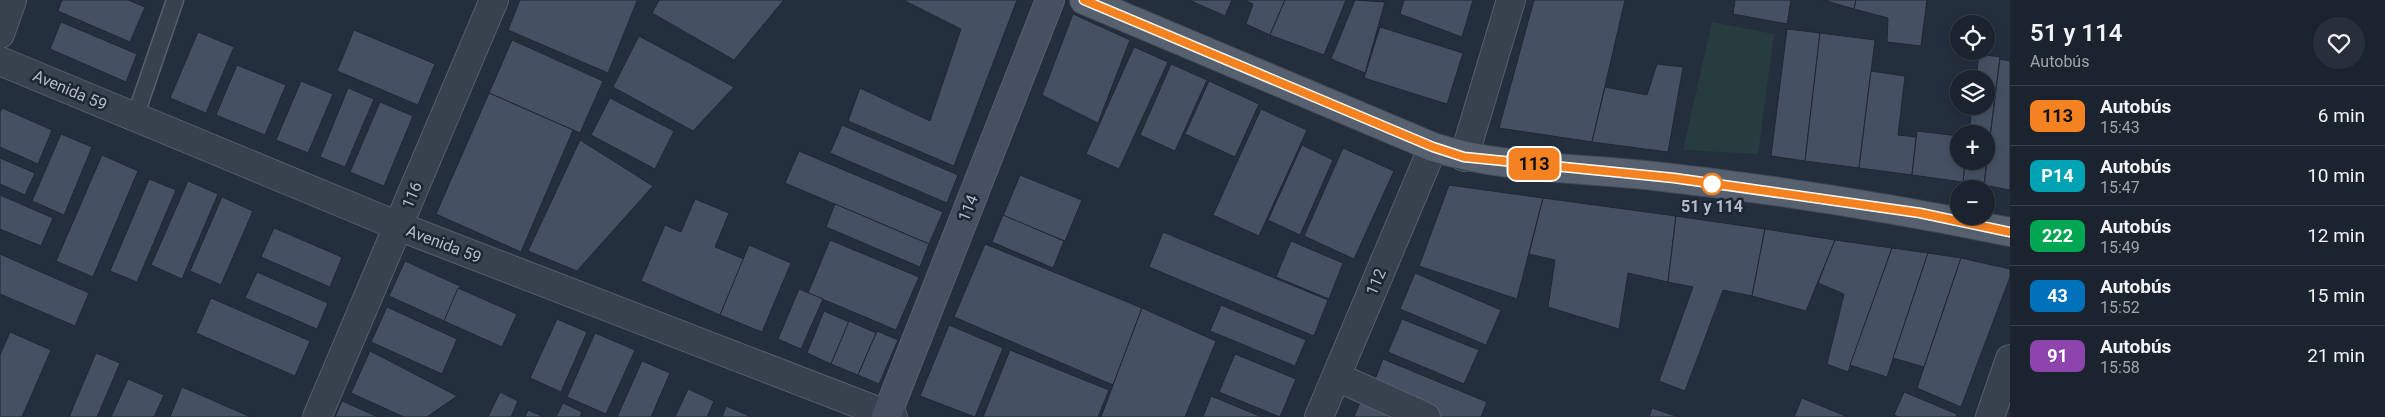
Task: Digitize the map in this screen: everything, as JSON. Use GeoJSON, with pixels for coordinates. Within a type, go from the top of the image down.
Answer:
{"type":"FeatureCollection","features":[{"type":"Feature","properties":{"kind":"main road","name":"114"},"geometry":{"type":"LineString","coordinates":[[888,416],[1050,0]]}},
{"type":"Feature","properties":{"kind":"main road"},"geometry":{"type":"LineString","coordinates":[[1084,0],[1433,147],[1464,157],[1665,177],[1920,213],[2010,232]]}},
{"type":"Feature","properties":{"kind":"street"},"geometry":{"type":"LineString","coordinates":[[0,34],[12,0]]}},
{"type":"Feature","properties":{"kind":"street","name":"116"},"geometry":{"type":"LineString","coordinates":[[318,417],[494,0]]}},
{"type":"Feature","properties":{"kind":"street"},"geometry":{"type":"LineString","coordinates":[[1464,157],[1511,0]]}},
{"type":"Feature","properties":{"kind":"street","name":"Avenida 59"},"geometry":{"type":"LineString","coordinates":[[0,61],[398,226],[888,416]]}},
{"type":"Feature","properties":{"kind":"street","name":"112"},"geometry":{"type":"LineString","coordinates":[[1319,417],[1433,147]]}},
{"type":"Feature","properties":{"kind":"street"},"geometry":{"type":"LineString","coordinates":[[1990,417],[2010,359]]}},
{"type":"Feature","properties":{"kind":"street"},"geometry":{"type":"LineString","coordinates":[[1337,377],[1426,417]]}},
{"type":"Feature","properties":{"kind":"lane"},"geometry":{"type":"LineString","coordinates":[[135,117],[175,0]]}},
{"type":"Feature","properties":{"kind":"green space"},"geometry":{"type":"Polygon","coordinates":[[[1712,22],[1774,34],[1758,154],[1683,150],[1712,22]]]}},
{"type":"Feature","properties":{"kind":"building"},"geometry":{"type":"Polygon","coordinates":[[[62,0],[128,0],[145,7],[130,42],[58,11],[62,0]]]}},
{"type":"Feature","properties":{"kind":"building"},"geometry":{"type":"Polygon","coordinates":[[[520,0],[637,1],[608,73],[508,30],[520,0]]]}},
{"type":"Feature","properties":{"kind":"building"},"geometry":{"type":"Polygon","coordinates":[[[659,0],[784,0],[734,60],[652,13],[659,0]]]}},
{"type":"Feature","properties":{"kind":"building"},"geometry":{"type":"Polygon","coordinates":[[[903,0],[1017,0],[954,166],[848,121],[860,88],[930,121],[961,29],[903,0]]]}},
{"type":"Feature","properties":{"kind":"building"},"geometry":{"type":"Polygon","coordinates":[[[1189,0],[1232,0],[1225,16],[1189,0]]]}},
{"type":"Feature","properties":{"kind":"building"},"geometry":{"type":"Polygon","coordinates":[[[1244,0],[1285,0],[1270,35],[1246,24],[1253,4],[1244,0]]]}},
{"type":"Feature","properties":{"kind":"building"},"geometry":{"type":"Polygon","coordinates":[[[1285,0],[1346,0],[1324,55],[1270,35],[1285,0]]]}},
{"type":"Feature","properties":{"kind":"building"},"geometry":{"type":"Polygon","coordinates":[[[1355,0],[1385,2],[1365,73],[1331,59],[1355,0]]]}},
{"type":"Feature","properties":{"kind":"building"},"geometry":{"type":"Polygon","coordinates":[[[1404,0],[1473,0],[1462,37],[1400,14],[1404,0]]]}},
{"type":"Feature","properties":{"kind":"building"},"geometry":{"type":"Polygon","coordinates":[[[1534,0],[1625,0],[1592,142],[1499,128],[1534,0]]]}},
{"type":"Feature","properties":{"kind":"building"},"geometry":{"type":"Polygon","coordinates":[[[1735,0],[1791,0],[1787,24],[1733,14],[1735,0]]]}},
{"type":"Feature","properties":{"kind":"building"},"geometry":{"type":"Polygon","coordinates":[[[1823,0],[1856,0],[1854,9],[1823,0]]]}},
{"type":"Feature","properties":{"kind":"building"},"geometry":{"type":"Polygon","coordinates":[[[1856,0],[1927,0],[1921,46],[1887,42],[1888,18],[1854,9],[1856,0]]]}},
{"type":"Feature","properties":{"kind":"building"},"geometry":{"type":"Polygon","coordinates":[[[1073,14],[1130,40],[1098,123],[1042,95],[1073,14]]]}},
{"type":"Feature","properties":{"kind":"building"},"geometry":{"type":"Polygon","coordinates":[[[61,22],[137,54],[126,82],[50,49],[61,22]]]}},
{"type":"Feature","properties":{"kind":"building"},"geometry":{"type":"Polygon","coordinates":[[[1380,27],[1463,53],[1447,104],[1364,78],[1380,27]]]}},
{"type":"Feature","properties":{"kind":"building"},"geometry":{"type":"Polygon","coordinates":[[[1787,29],[1820,33],[1805,161],[1771,156],[1787,29]]]}},
{"type":"Feature","properties":{"kind":"building"},"geometry":{"type":"Polygon","coordinates":[[[354,30],[435,64],[418,105],[337,71],[354,30]]]}},
{"type":"Feature","properties":{"kind":"building"},"geometry":{"type":"Polygon","coordinates":[[[198,32],[234,47],[206,113],[170,98],[198,32]]]}},
{"type":"Feature","properties":{"kind":"building"},"geometry":{"type":"Polygon","coordinates":[[[1820,33],[1875,40],[1859,168],[1805,161],[1820,33]]]}},
{"type":"Feature","properties":{"kind":"building"},"geometry":{"type":"Polygon","coordinates":[[[639,36],[734,87],[693,131],[613,87],[639,36]]]}},
{"type":"Feature","properties":{"kind":"building"},"geometry":{"type":"Polygon","coordinates":[[[512,40],[603,81],[580,133],[489,93],[512,40]]]}},
{"type":"Feature","properties":{"kind":"building"},"geometry":{"type":"Polygon","coordinates":[[[1134,47],[1168,62],[1119,169],[1086,154],[1134,47]]]}},
{"type":"Feature","properties":{"kind":"building"},"geometry":{"type":"Polygon","coordinates":[[[1995,56],[2000,57],[1995,97],[1995,70],[1977,70],[1978,60],[1995,60],[1995,56]]]}},
{"type":"Feature","properties":{"kind":"building"},"geometry":{"type":"Polygon","coordinates":[[[2000,59],[2010,61],[2010,190],[1995,187],[1995,180],[1985,180],[1986,170],[1995,170],[1995,125],[1992,125],[1993,115],[1995,115],[2000,59]]]}},
{"type":"Feature","properties":{"kind":"building"},"geometry":{"type":"Polygon","coordinates":[[[1171,64],[1207,80],[1175,151],[1140,135],[1171,64]]]}},
{"type":"Feature","properties":{"kind":"building"},"geometry":{"type":"Polygon","coordinates":[[[1657,64],[1683,67],[1668,152],[1592,142],[1605,87],[1647,95],[1657,64]]]}},
{"type":"Feature","properties":{"kind":"building"},"geometry":{"type":"Polygon","coordinates":[[[237,65],[286,85],[265,135],[216,115],[237,65]]]}},
{"type":"Feature","properties":{"kind":"building"},"geometry":{"type":"Polygon","coordinates":[[[1871,71],[1905,76],[1898,135],[1916,137],[1912,175],[1859,168],[1871,71]]]}},
{"type":"Feature","properties":{"kind":"building"},"geometry":{"type":"Polygon","coordinates":[[[301,81],[333,94],[308,153],[276,140],[301,81]]]}},
{"type":"Feature","properties":{"kind":"building"},"geometry":{"type":"Polygon","coordinates":[[[1209,81],[1259,104],[1235,157],[1185,134],[1209,81]]]}},
{"type":"Feature","properties":{"kind":"building"},"geometry":{"type":"Polygon","coordinates":[[[348,88],[374,99],[345,167],[320,157],[348,88]]]}},
{"type":"Feature","properties":{"kind":"building"},"geometry":{"type":"Polygon","coordinates":[[[489,93],[573,130],[521,252],[436,214],[489,93]]]}},
{"type":"Feature","properties":{"kind":"building"},"geometry":{"type":"Polygon","coordinates":[[[610,98],[674,131],[655,169],[591,135],[610,98]]]}},
{"type":"Feature","properties":{"kind":"building"},"geometry":{"type":"Polygon","coordinates":[[[380,102],[413,116],[384,186],[350,172],[380,102]]]}},
{"type":"Feature","properties":{"kind":"building"},"geometry":{"type":"Polygon","coordinates":[[[2,108],[52,130],[38,164],[0,147],[0,113],[2,108]]]}},
{"type":"Feature","properties":{"kind":"building"},"geometry":{"type":"Polygon","coordinates":[[[1261,109],[1307,130],[1259,236],[1213,215],[1261,109]]]}},
{"type":"Feature","properties":{"kind":"building"},"geometry":{"type":"Polygon","coordinates":[[[1971,115],[1993,115],[1992,125],[1970,125],[1971,115]]]}},
{"type":"Feature","properties":{"kind":"building"},"geometry":{"type":"Polygon","coordinates":[[[842,125],[958,175],[947,203],[830,153],[842,125]]]}},
{"type":"Feature","properties":{"kind":"building"},"geometry":{"type":"Polygon","coordinates":[[[1917,131],[1950,135],[1950,170],[1964,170],[1963,180],[1912,175],[1917,131]]]}},
{"type":"Feature","properties":{"kind":"building"},"geometry":{"type":"Polygon","coordinates":[[[61,134],[92,147],[64,215],[32,201],[61,134]]]}},
{"type":"Feature","properties":{"kind":"building"},"geometry":{"type":"Polygon","coordinates":[[[580,140],[653,186],[577,271],[528,251],[580,140]]]}},
{"type":"Feature","properties":{"kind":"building"},"geometry":{"type":"Polygon","coordinates":[[[1302,145],[1333,160],[1300,235],[1268,220],[1302,145]]]}},
{"type":"Feature","properties":{"kind":"building"},"geometry":{"type":"Polygon","coordinates":[[[1343,148],[1394,171],[1354,259],[1304,236],[1343,148]]]}},
{"type":"Feature","properties":{"kind":"building"},"geometry":{"type":"Polygon","coordinates":[[[799,151],[943,212],[929,244],[785,183],[799,151]]]}},
{"type":"Feature","properties":{"kind":"building"},"geometry":{"type":"Polygon","coordinates":[[[102,155],[138,171],[93,277],[56,261],[102,155]]]}},
{"type":"Feature","properties":{"kind":"building"},"geometry":{"type":"Polygon","coordinates":[[[0,158],[35,173],[25,195],[0,184],[0,158]]]}},
{"type":"Feature","properties":{"kind":"building"},"geometry":{"type":"Polygon","coordinates":[[[1964,170],[1986,170],[1985,180],[1963,180],[1964,170]]]}},
{"type":"Feature","properties":{"kind":"building"},"geometry":{"type":"Polygon","coordinates":[[[1020,175],[1082,200],[1065,241],[1003,216],[1020,175]]]}},
{"type":"Feature","properties":{"kind":"building"},"geometry":{"type":"Polygon","coordinates":[[[149,179],[176,190],[137,282],[110,271],[149,179]]]}},
{"type":"Feature","properties":{"kind":"building"},"geometry":{"type":"Polygon","coordinates":[[[188,181],[218,194],[182,279],[151,265],[188,181]]]}},
{"type":"Feature","properties":{"kind":"building"},"geometry":{"type":"Polygon","coordinates":[[[1449,185],[1543,198],[1517,299],[1419,266],[1449,185]]]}},
{"type":"Feature","properties":{"kind":"building"},"geometry":{"type":"Polygon","coordinates":[[[0,195],[53,218],[41,246],[0,229],[0,195]]]}},
{"type":"Feature","properties":{"kind":"building"},"geometry":{"type":"Polygon","coordinates":[[[222,197],[253,211],[221,285],[190,271],[222,197]]]}},
{"type":"Feature","properties":{"kind":"building"},"geometry":{"type":"Polygon","coordinates":[[[1543,198],[1676,216],[1668,282],[1628,273],[1619,329],[1548,307],[1555,260],[1529,254],[1543,198]]]}},
{"type":"Feature","properties":{"kind":"building"},"geometry":{"type":"Polygon","coordinates":[[[695,199],[729,213],[715,247],[744,259],[720,315],[641,281],[665,225],[681,232],[695,199]]]}},
{"type":"Feature","properties":{"kind":"building"},"geometry":{"type":"Polygon","coordinates":[[[835,204],[929,244],[920,267],[826,227],[835,204]]]}},
{"type":"Feature","properties":{"kind":"building"},"geometry":{"type":"Polygon","coordinates":[[[1003,215],[1064,241],[1053,268],[992,242],[1003,215]]]}},
{"type":"Feature","properties":{"kind":"building"},"geometry":{"type":"Polygon","coordinates":[[[1676,216],[1765,229],[1752,296],[1723,290],[1685,391],[1659,381],[1693,287],[1668,282],[1676,216]]]}},
{"type":"Feature","properties":{"kind":"building"},"geometry":{"type":"Polygon","coordinates":[[[274,228],[342,257],[330,287],[261,257],[274,228]]]}},
{"type":"Feature","properties":{"kind":"building"},"geometry":{"type":"Polygon","coordinates":[[[1765,229],[1835,240],[1806,311],[1752,296],[1765,229]]]}},
{"type":"Feature","properties":{"kind":"building"},"geometry":{"type":"Polygon","coordinates":[[[1163,232],[1328,300],[1314,336],[1149,267],[1163,232]]]}},
{"type":"Feature","properties":{"kind":"building"},"geometry":{"type":"Polygon","coordinates":[[[830,240],[919,277],[896,330],[808,293],[830,240]]]}},
{"type":"Feature","properties":{"kind":"building"},"geometry":{"type":"Polygon","coordinates":[[[1835,240],[1892,248],[1848,372],[1827,364],[1844,294],[1818,283],[1835,240]]]}},
{"type":"Feature","properties":{"kind":"building"},"geometry":{"type":"Polygon","coordinates":[[[1291,241],[1343,263],[1329,299],[1276,277],[1291,241]]]}},
{"type":"Feature","properties":{"kind":"building"},"geometry":{"type":"Polygon","coordinates":[[[985,244],[1142,308],[1113,385],[954,317],[985,244]]]}},
{"type":"Feature","properties":{"kind":"building"},"geometry":{"type":"Polygon","coordinates":[[[749,245],[791,263],[762,332],[720,315],[749,245]]]}},
{"type":"Feature","properties":{"kind":"building"},"geometry":{"type":"Polygon","coordinates":[[[1892,248],[1928,253],[1887,377],[1850,365],[1892,248]]]}},
{"type":"Feature","properties":{"kind":"building"},"geometry":{"type":"Polygon","coordinates":[[[1928,253],[1961,258],[1924,367],[1893,358],[1928,253]]]}},
{"type":"Feature","properties":{"kind":"building"},"geometry":{"type":"Polygon","coordinates":[[[0,254],[89,293],[75,326],[0,294],[0,254]]]}},
{"type":"Feature","properties":{"kind":"building"},"geometry":{"type":"Polygon","coordinates":[[[1961,258],[2010,269],[2010,277],[1961,407],[1917,388],[1961,258]]]}},
{"type":"Feature","properties":{"kind":"building"},"geometry":{"type":"Polygon","coordinates":[[[405,261],[460,286],[444,321],[389,296],[405,261]]]}},
{"type":"Feature","properties":{"kind":"building"},"geometry":{"type":"Polygon","coordinates":[[[257,272],[328,303],[317,329],[245,298],[257,272]]]}},
{"type":"Feature","properties":{"kind":"building"},"geometry":{"type":"Polygon","coordinates":[[[1415,273],[1501,310],[1486,345],[1400,309],[1415,273]]]}},
{"type":"Feature","properties":{"kind":"building"},"geometry":{"type":"Polygon","coordinates":[[[458,288],[517,314],[502,347],[444,321],[458,288]]]}},
{"type":"Feature","properties":{"kind":"building"},"geometry":{"type":"Polygon","coordinates":[[[799,289],[823,299],[801,349],[778,339],[799,289]]]}},
{"type":"Feature","properties":{"kind":"building"},"geometry":{"type":"Polygon","coordinates":[[[211,298],[310,341],[295,376],[196,333],[211,298]]]}},
{"type":"Feature","properties":{"kind":"building"},"geometry":{"type":"Polygon","coordinates":[[[1221,305],[1306,340],[1295,366],[1210,331],[1221,305]]]}},
{"type":"Feature","properties":{"kind":"building"},"geometry":{"type":"Polygon","coordinates":[[[387,307],[457,339],[442,374],[371,342],[387,307]]]}},
{"type":"Feature","properties":{"kind":"building"},"geometry":{"type":"Polygon","coordinates":[[[1142,308],[1216,341],[1185,417],[1101,417],[1142,308]]]}},
{"type":"Feature","properties":{"kind":"building"},"geometry":{"type":"Polygon","coordinates":[[[824,311],[849,322],[831,364],[807,353],[824,311]]]}},
{"type":"Feature","properties":{"kind":"building"},"geometry":{"type":"Polygon","coordinates":[[[557,319],[587,332],[561,392],[530,378],[557,319]]]}},
{"type":"Feature","properties":{"kind":"building"},"geometry":{"type":"Polygon","coordinates":[[[1402,319],[1479,350],[1464,384],[1388,352],[1402,319]]]}},
{"type":"Feature","properties":{"kind":"building"},"geometry":{"type":"Polygon","coordinates":[[[849,321],[876,333],[858,375],[831,364],[849,321]]]}},
{"type":"Feature","properties":{"kind":"building"},"geometry":{"type":"Polygon","coordinates":[[[949,325],[1003,348],[975,417],[920,396],[949,325]]]}},
{"type":"Feature","properties":{"kind":"building"},"geometry":{"type":"Polygon","coordinates":[[[877,331],[898,340],[879,384],[858,375],[877,331]]]}},
{"type":"Feature","properties":{"kind":"building"},"geometry":{"type":"Polygon","coordinates":[[[10,332],[51,350],[22,417],[0,417],[0,355],[10,332]]]}},
{"type":"Feature","properties":{"kind":"building"},"geometry":{"type":"Polygon","coordinates":[[[595,333],[635,350],[606,414],[567,397],[595,333]]]}},
{"type":"Feature","properties":{"kind":"building"},"geometry":{"type":"Polygon","coordinates":[[[1010,350],[1109,390],[1098,417],[983,417],[1010,350]]]}},
{"type":"Feature","properties":{"kind":"building"},"geometry":{"type":"Polygon","coordinates":[[[370,351],[457,396],[427,417],[404,417],[351,393],[370,351]]]}},
{"type":"Feature","properties":{"kind":"building"},"geometry":{"type":"Polygon","coordinates":[[[96,353],[120,363],[97,417],[69,417],[96,353]]]}},
{"type":"Feature","properties":{"kind":"building"},"geometry":{"type":"Polygon","coordinates":[[[1235,354],[1296,379],[1280,417],[1219,392],[1235,354]]]}},
{"type":"Feature","properties":{"kind":"building"},"geometry":{"type":"Polygon","coordinates":[[[1383,359],[1487,402],[1481,417],[1438,417],[1371,389],[1383,359]]]}},
{"type":"Feature","properties":{"kind":"building"},"geometry":{"type":"Polygon","coordinates":[[[642,361],[670,373],[651,417],[617,417],[642,361]]]}},
{"type":"Feature","properties":{"kind":"building"},"geometry":{"type":"Polygon","coordinates":[[[128,379],[164,395],[154,417],[111,417],[128,379]]]}},
{"type":"Feature","properties":{"kind":"building"},"geometry":{"type":"Polygon","coordinates":[[[182,387],[251,417],[170,417],[182,387]]]}},
{"type":"Feature","properties":{"kind":"building"},"geometry":{"type":"Polygon","coordinates":[[[688,389],[714,401],[707,417],[675,417],[688,389]]]}},
{"type":"Feature","properties":{"kind":"building"},"geometry":{"type":"Polygon","coordinates":[[[500,392],[518,401],[511,417],[488,417],[500,392]]]}},
{"type":"Feature","properties":{"kind":"building"},"geometry":{"type":"Polygon","coordinates":[[[1904,392],[1957,414],[1956,417],[1899,417],[1894,415],[1904,392]]]}},
{"type":"Feature","properties":{"kind":"building"},"geometry":{"type":"Polygon","coordinates":[[[1363,395],[1416,417],[1354,417],[1363,395]]]}},
{"type":"Feature","properties":{"kind":"building"},"geometry":{"type":"Polygon","coordinates":[[[1211,396],[1262,417],[1203,417],[1211,396]]]}},
{"type":"Feature","properties":{"kind":"building"},"geometry":{"type":"Polygon","coordinates":[[[1802,398],[1848,417],[1794,417],[1802,398]]]}},
{"type":"Feature","properties":{"kind":"building"},"geometry":{"type":"Polygon","coordinates":[[[342,401],[378,417],[335,417],[342,401]]]}},
{"type":"Feature","properties":{"kind":"building"},"geometry":{"type":"Polygon","coordinates":[[[563,403],[582,412],[580,417],[556,417],[563,403]]]}},
{"type":"Feature","properties":{"kind":"building"},"geometry":{"type":"Polygon","coordinates":[[[726,406],[752,417],[722,417],[726,406]]]}},
{"type":"Feature","properties":{"kind":"building"},"geometry":{"type":"Polygon","coordinates":[[[1652,408],[1679,417],[1649,417],[1652,408]]]}},
{"type":"Feature","properties":{"kind":"building"},"geometry":{"type":"Polygon","coordinates":[[[528,410],[544,417],[525,417],[528,410]]]}},
{"type":"Feature","properties":{"kind":"bus line","name":"113"},"geometry":{"type":"LineString","coordinates":[[1084,0],[1433,147],[1464,157],[1674,178],[1920,213],[2010,232]]}},
{"type":"Feature","properties":{"kind":"place","name":"51 y 114"},"geometry":{"type":"Point","coordinates":[1712,184]}}]}
